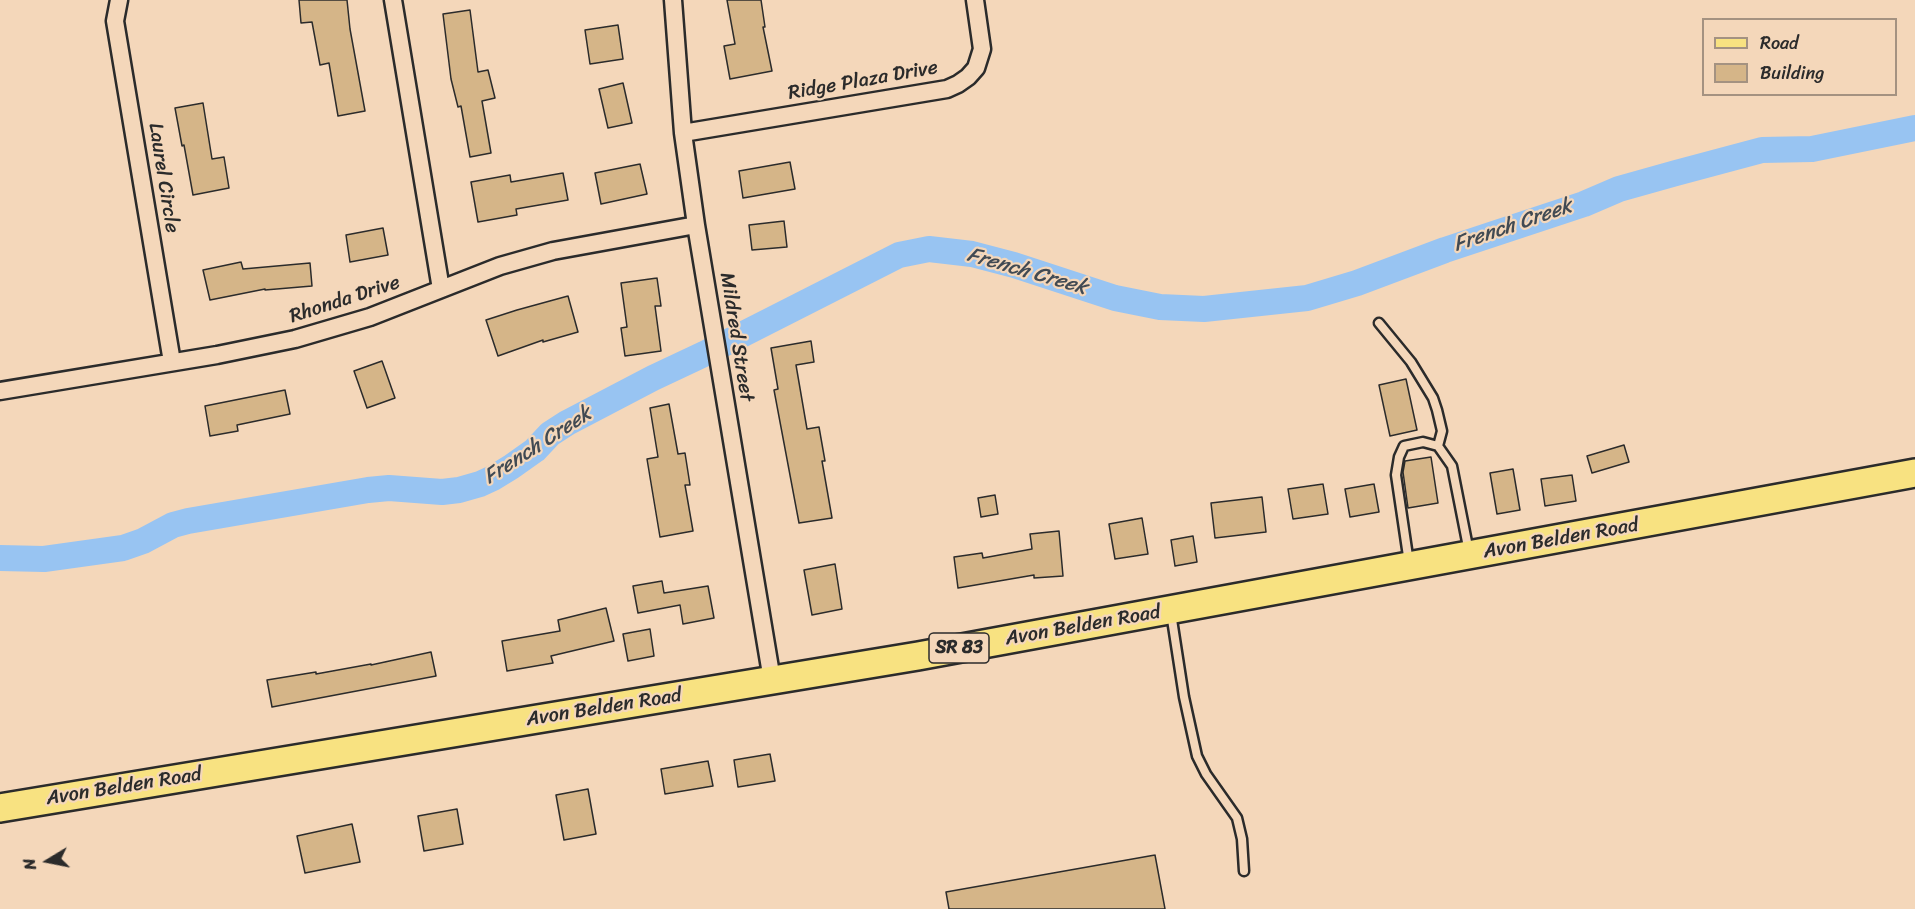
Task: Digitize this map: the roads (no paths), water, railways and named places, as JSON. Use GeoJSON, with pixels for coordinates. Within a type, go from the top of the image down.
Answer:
{"type":"FeatureCollection","features":[{"type":"Feature","properties":{"kind":"main road","name":"Avon Belden Road"},"geometry":{"type":"LineString","coordinates":[[0,808],[772,680],[1410,567],[1915,473]]}},
{"type":"Feature","properties":{"kind":"street","name":"Laurel Circle"},"geometry":{"type":"LineString","coordinates":[[119,0],[115,21],[172,362]]}},
{"type":"Feature","properties":{"kind":"street"},"geometry":{"type":"LineString","coordinates":[[393,0],[441,289]]}},
{"type":"Feature","properties":{"kind":"street","name":"Mildred Street"},"geometry":{"type":"LineString","coordinates":[[673,0],[683,133],[696,225],[772,680]]}},
{"type":"Feature","properties":{"kind":"street","name":"Ridge Plaza Drive"},"geometry":{"type":"LineString","coordinates":[[683,133],[947,89],[958,84],[975,68],[982,49],[975,0]]}},
{"type":"Feature","properties":{"kind":"street","name":"Rhonda Drive"},"geometry":{"type":"LineString","coordinates":[[0,391],[295,339],[370,317],[500,266],[553,251],[696,225]]}},
{"type":"Feature","properties":{"kind":"lane"},"geometry":{"type":"LineString","coordinates":[[1379,323],[1411,362],[1432,398],[1442,431],[1438,446]]}},
{"type":"Feature","properties":{"kind":"lane"},"geometry":{"type":"LineString","coordinates":[[1410,567],[1396,475],[1404,447],[1422,442],[1438,446],[1452,466],[1470,555]]}},
{"type":"Feature","properties":{"kind":"lane"},"geometry":{"type":"LineString","coordinates":[[1170,610],[1184,697],[1197,756],[1206,774],[1237,818],[1242,839],[1244,871]]}},
{"type":"Feature","properties":{"kind":"waterway","name":"French Creek"},"geometry":{"type":"LineString","coordinates":[[0,558],[44,559],[123,548],[143,541],[173,525],[188,521],[368,490],[389,488],[442,492],[480,484],[511,467],[535,450],[550,434],[567,423],[899,255],[929,249],[972,254],[1014,265],[1115,298],[1160,307],[1204,309],[1307,298],[1357,283],[1445,250],[1584,204],[1619,189],[1676,173],[1762,150],[1812,149],[1915,128]]}}]}
